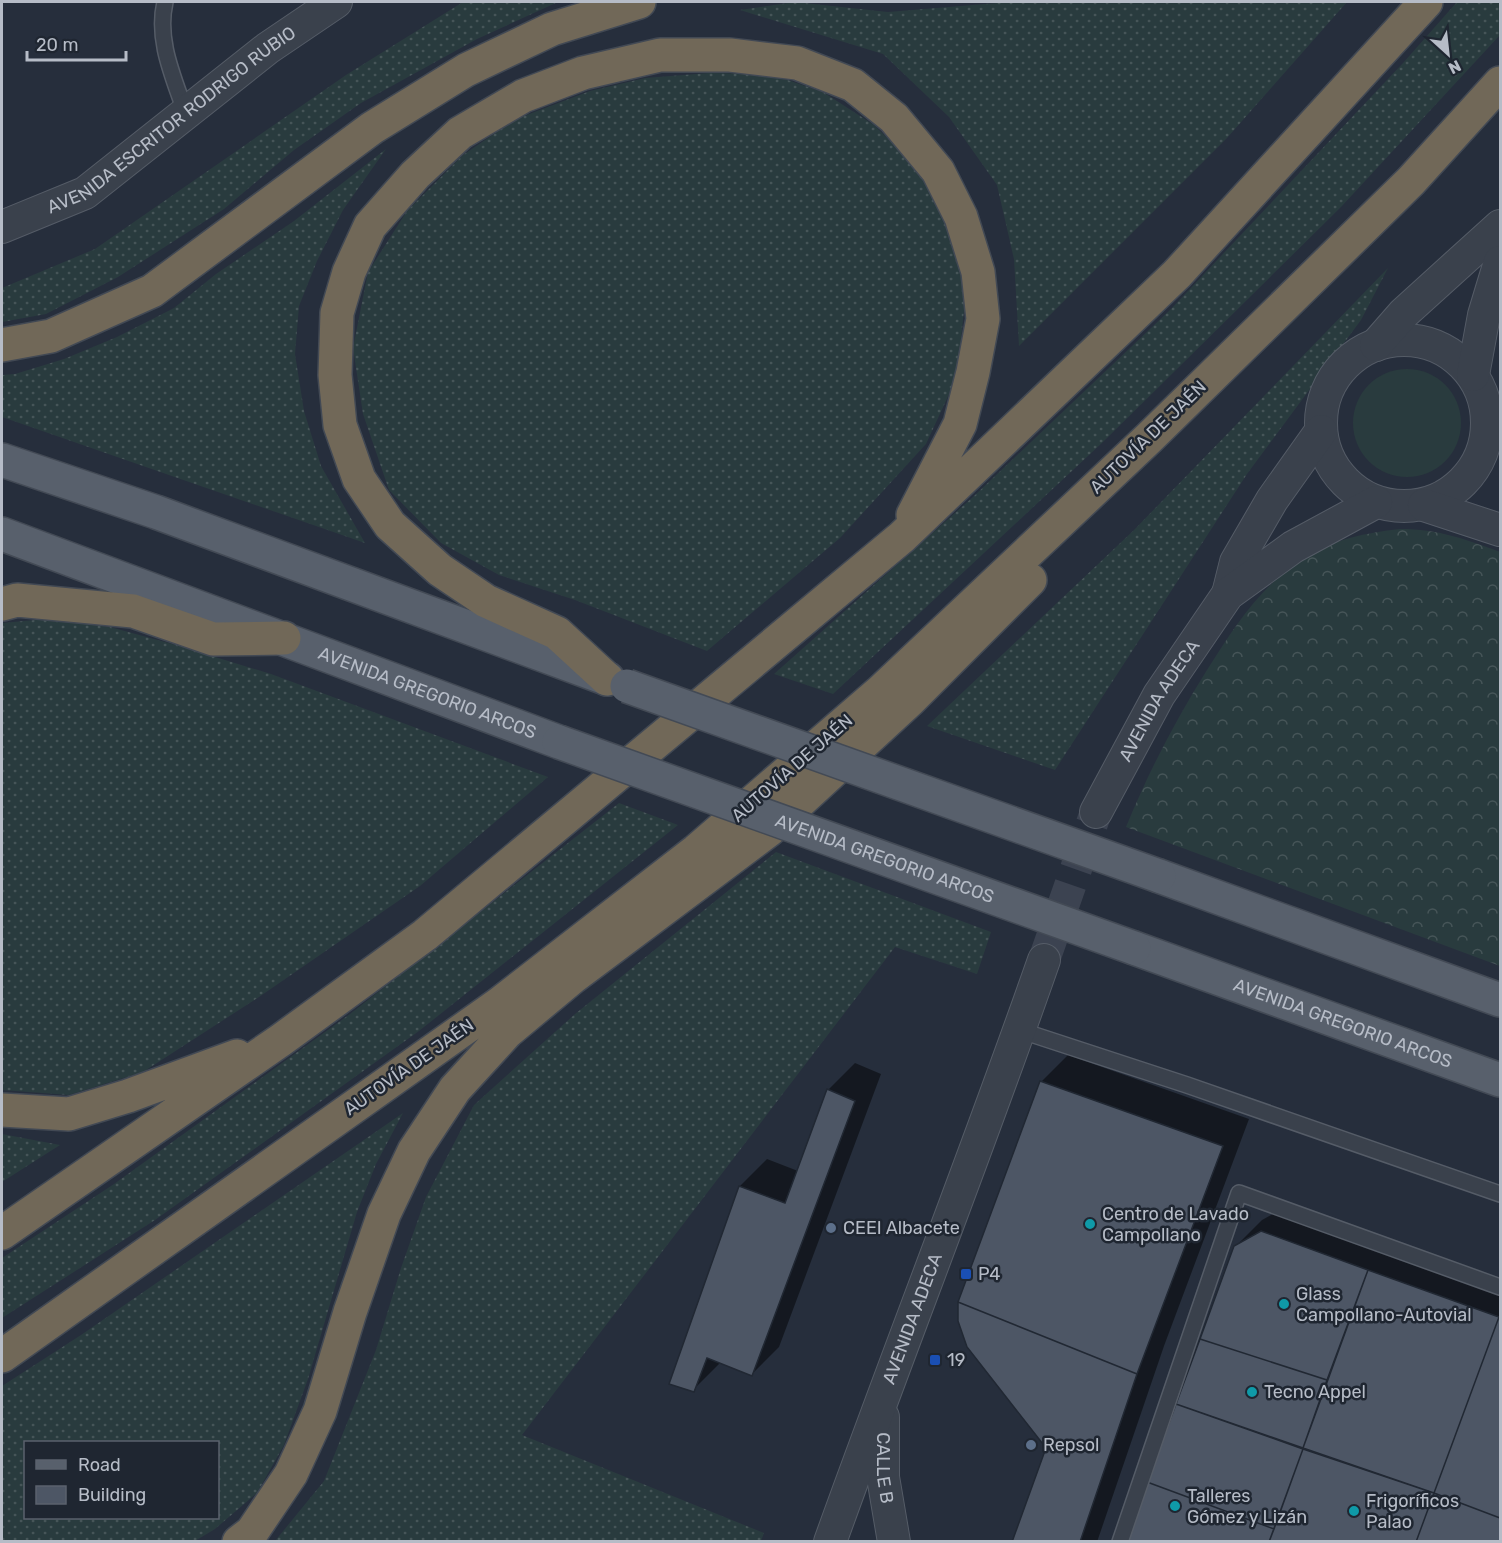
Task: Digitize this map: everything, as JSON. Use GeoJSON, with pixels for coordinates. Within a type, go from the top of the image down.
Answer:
{"type":"FeatureCollection","features":[{"type":"Feature","properties":{"kind":"highway"},"geometry":{"type":"LineString","coordinates":[[2,345],[51,336],[152,291],[372,128],[466,70],[552,29],[639,2]]}},
{"type":"Feature","properties":{"kind":"highway"},"geometry":{"type":"LineString","coordinates":[[2,1233],[281,1040],[425,935],[902,537],[1177,274],[1426,2]]}},
{"type":"Feature","properties":{"kind":"highway"},"geometry":{"type":"LineString","coordinates":[[617,683],[557,633],[486,601],[440,570],[390,525],[359,478],[340,426],[335,375],[337,313],[349,272],[370,226],[415,175],[460,133],[523,96],[583,73],[660,55],[730,55],[797,63],[853,85],[894,118],[938,171],[961,217],[978,272],[983,319],[960,424],[902,537]]}},
{"type":"Feature","properties":{"kind":"highway","name":"AUTOVÍA DE JAÉN"},"geometry":{"type":"LineString","coordinates":[[2,1356],[499,1004],[705,843],[881,691],[1149,438],[1411,181],[1500,83]]}},
{"type":"Feature","properties":{"kind":"highway"},"geometry":{"type":"LineString","coordinates":[[239,1542],[252,1532],[291,1474],[320,1411],[350,1312],[384,1214],[414,1151],[455,1089],[515,1025],[573,977],[769,830],[910,700],[1405,205],[1500,92]]}},
{"type":"Feature","properties":{"kind":"highway"},"geometry":{"type":"LineString","coordinates":[[2,604],[17,600],[133,611],[213,639],[284,638]]}},
{"type":"Feature","properties":{"kind":"highway"},"geometry":{"type":"LineString","coordinates":[[2,1110],[69,1114],[128,1096],[281,1040]]}},
{"type":"Feature","properties":{"kind":"main road"},"geometry":{"type":"LineString","coordinates":[[2,460],[156,512],[617,683],[1500,1000]]}},
{"type":"Feature","properties":{"kind":"main road","name":"AVENIDA GREGORIO ARCOS"},"geometry":{"type":"LineString","coordinates":[[2,534],[558,742],[1500,1080]]}},
{"type":"Feature","properties":{"kind":"street","name":"AVENIDA ESCRITOR RODRIGO RUBIO"},"geometry":{"type":"LineString","coordinates":[[2,227],[85,193],[268,48],[336,2]]}},
{"type":"Feature","properties":{"kind":"street"},"geometry":{"type":"LineString","coordinates":[[1376,345],[1405,340],[1428,344],[1452,355],[1473,375],[1483,396],[1494,434],[1486,442],[1479,460],[1462,483],[1449,493],[1424,505],[1402,507],[1376,502],[1361,495],[1348,485],[1331,464],[1324,448],[1321,431],[1324,401],[1333,381],[1350,360],[1376,345],[1404,313],[1500,226]]}},
{"type":"Feature","properties":{"kind":"street"},"geometry":{"type":"LineString","coordinates":[[1473,375],[1484,315],[1500,262]]}},
{"type":"Feature","properties":{"kind":"street","name":"AVENIDA ADECA"},"geometry":{"type":"LineString","coordinates":[[1228,594],[1236,562],[1272,500],[1321,431]]}},
{"type":"Feature","properties":{"kind":"street","name":"AVENIDA ADECA"},"geometry":{"type":"LineString","coordinates":[[1096,812],[1159,695],[1228,594],[1293,546],[1376,502]]}},
{"type":"Feature","properties":{"kind":"street"},"geometry":{"type":"LineString","coordinates":[[1424,505],[1500,530]]}},
{"type":"Feature","properties":{"kind":"street","name":"AVENIDA ADECA"},"geometry":{"type":"LineString","coordinates":[[830,1542],[1044,960]]}},
{"type":"Feature","properties":{"kind":"street","name":"CALLE B"},"geometry":{"type":"LineString","coordinates":[[884,1394],[883,1477],[894,1542]]}},
{"type":"Feature","properties":{"kind":"lane"},"geometry":{"type":"LineString","coordinates":[[165,2],[164,49],[186,114]]}},
{"type":"Feature","properties":{"kind":"lane"},"geometry":{"type":"LineString","coordinates":[[1020,1030],[1187,1085],[1500,1194]]}},
{"type":"Feature","properties":{"kind":"lane"},"geometry":{"type":"LineString","coordinates":[[1120,1542],[1239,1193],[1500,1287]]}},
{"type":"Feature","properties":{"kind":"green space"},"geometry":{"type":"Polygon","coordinates":[[[463,2],[558,2],[477,39],[361,103],[294,150],[224,209],[118,277],[46,314],[2,322],[2,288],[95,249],[346,75],[463,2]]]}},
{"type":"Feature","properties":{"kind":"green space"},"geometry":{"type":"Polygon","coordinates":[[[795,2],[888,12],[1009,2],[1347,2],[1227,138],[1019,346],[1014,259],[997,185],[949,117],[883,54],[740,10],[795,2]]]}},
{"type":"Feature","properties":{"kind":"green space"},"geometry":{"type":"Polygon","coordinates":[[[1457,2],[1500,2],[1500,35],[1341,207],[1103,442],[833,694],[774,674],[974,496],[1171,309],[1403,63],[1457,2]]]}},
{"type":"Feature","properties":{"kind":"green space"},"geometry":{"type":"Polygon","coordinates":[[[709,73],[770,74],[823,92],[874,125],[924,174],[955,240],[965,301],[957,377],[926,444],[840,538],[707,651],[575,600],[499,575],[441,543],[389,490],[363,414],[353,348],[368,272],[407,211],[463,155],[516,119],[590,91],[645,78],[709,73]]]}},
{"type":"Feature","properties":{"kind":"green space"},"geometry":{"type":"Polygon","coordinates":[[[386,149],[343,210],[317,261],[299,306],[295,354],[304,411],[321,466],[365,543],[2,417],[2,375],[15,374],[64,359],[117,337],[174,308],[216,274],[294,221],[386,149]]]}},
{"type":"Feature","properties":{"kind":"green space"},"geometry":{"type":"Polygon","coordinates":[[[1388,268],[1361,320],[1247,474],[1055,770],[927,726],[1134,530],[1388,268]]]}},
{"type":"Feature","properties":{"kind":"green space"},"geometry":{"type":"Polygon","coordinates":[[[1407,369],[1428,373],[1445,385],[1457,402],[1461,423],[1457,444],[1445,461],[1428,473],[1407,477],[1386,473],[1369,461],[1357,444],[1353,423],[1357,402],[1369,385],[1386,373],[1407,369]]]}},
{"type":"Feature","properties":{"kind":"green space"},"geometry":{"type":"Polygon","coordinates":[[[1400,529],[1439,533],[1500,552],[1500,966],[1126,827],[1153,766],[1184,708],[1228,638],[1262,594],[1289,568],[1316,551],[1351,538],[1400,529]]]}},
{"type":"Feature","properties":{"kind":"green space"},"geometry":{"type":"Polygon","coordinates":[[[46,619],[110,627],[271,674],[548,777],[420,886],[259,997],[143,1072],[69,1095],[2,1090],[2,623],[46,619]]]}},
{"type":"Feature","properties":{"kind":"green space"},"geometry":{"type":"Polygon","coordinates":[[[619,803],[678,825],[419,1031],[155,1220],[2,1318],[2,1258],[114,1184],[350,1014],[619,803]]]}},
{"type":"Feature","properties":{"kind":"green space"},"geometry":{"type":"Polygon","coordinates":[[[776,852],[991,932],[977,974],[895,947],[522,1435],[764,1533],[761,1541],[275,1541],[324,1481],[376,1350],[426,1197],[474,1105],[575,1014],[776,852]]]}},
{"type":"Feature","properties":{"kind":"green space"},"geometry":{"type":"Polygon","coordinates":[[[403,1113],[376,1164],[357,1212],[308,1379],[284,1445],[257,1493],[215,1529],[195,1541],[2,1541],[2,1386],[81,1335],[403,1113]]]}},
{"type":"Feature","properties":{"kind":"green space"},"geometry":{"type":"Polygon","coordinates":[[[2,1134],[60,1145],[2,1182],[2,1134]]]}},
{"type":"Feature","properties":{"kind":"building","name":"Centro de Lavado Campollano"},"geometry":{"type":"Polygon","coordinates":[[[1040,1081],[1223,1146],[1137,1374],[958,1302],[1040,1081]]]}},
{"type":"Feature","properties":{"kind":"building"},"geometry":{"type":"Polygon","coordinates":[[[827,1089],[855,1101],[752,1376],[707,1358],[694,1392],[669,1384],[739,1186],[785,1203],[827,1089]]]}},
{"type":"Feature","properties":{"kind":"building","name":"Glass Campollano-Autovial"},"geometry":{"type":"Polygon","coordinates":[[[1261,1231],[1368,1270],[1327,1380],[1200,1339],[1234,1246],[1261,1231]]]}},
{"type":"Feature","properties":{"kind":"building"},"geometry":{"type":"Polygon","coordinates":[[[1368,1270],[1499,1317],[1434,1493],[1303,1448],[1368,1270]]]}},
{"type":"Feature","properties":{"kind":"building"},"geometry":{"type":"Polygon","coordinates":[[[958,1302],[1137,1374],[1080,1542],[1012,1542],[1046,1448],[967,1347],[958,1321],[958,1302]]]}},
{"type":"Feature","properties":{"kind":"building"},"geometry":{"type":"Polygon","coordinates":[[[1500,1317],[1500,1518],[1434,1493],[1500,1317]]]}},
{"type":"Feature","properties":{"kind":"building","name":"Tecno Appel"},"geometry":{"type":"Polygon","coordinates":[[[1200,1339],[1327,1380],[1303,1448],[1176,1404],[1200,1339]]]}},
{"type":"Feature","properties":{"kind":"building"},"geometry":{"type":"Polygon","coordinates":[[[1176,1404],[1303,1449],[1274,1529],[1147,1482],[1176,1404]]]}},
{"type":"Feature","properties":{"kind":"building","name":"Frigoríficos Palao"},"geometry":{"type":"Polygon","coordinates":[[[1303,1449],[1434,1493],[1416,1542],[1269,1542],[1303,1449]]]}},
{"type":"Feature","properties":{"kind":"building","name":"Talleres Gómez y Lizán"},"geometry":{"type":"Polygon","coordinates":[[[1147,1482],[1274,1529],[1269,1542],[1126,1542],[1147,1482]]]}},
{"type":"Feature","properties":{"kind":"building"},"geometry":{"type":"Polygon","coordinates":[[[1434,1493],[1500,1518],[1500,1542],[1416,1542],[1434,1493]]]}},
{"type":"Feature","properties":{"kind":"tunnel"},"geometry":{"type":"LineString","coordinates":[[1044,960],[1096,812]]}},
{"type":"Feature","properties":{"kind":"place","name":"Centro de Lavado Campollano"},"geometry":{"type":"Point","coordinates":[1090,1224]}},
{"type":"Feature","properties":{"kind":"place","name":"CEEI Albacete"},"geometry":{"type":"Point","coordinates":[831,1228]}},
{"type":"Feature","properties":{"kind":"place","name":"P4"},"geometry":{"type":"Point","coordinates":[966,1274]}},
{"type":"Feature","properties":{"kind":"place","name":"Glass Campollano-Autovial"},"geometry":{"type":"Point","coordinates":[1284,1304]}},
{"type":"Feature","properties":{"kind":"place","name":"19"},"geometry":{"type":"Point","coordinates":[935,1360]}},
{"type":"Feature","properties":{"kind":"place","name":"Tecno Appel"},"geometry":{"type":"Point","coordinates":[1252,1392]}},
{"type":"Feature","properties":{"kind":"place","name":"Repsol"},"geometry":{"type":"Point","coordinates":[1031,1445]}},
{"type":"Feature","properties":{"kind":"place","name":"Talleres Gómez y Lizán"},"geometry":{"type":"Point","coordinates":[1175,1506]}},
{"type":"Feature","properties":{"kind":"place","name":"Frigoríficos Palao"},"geometry":{"type":"Point","coordinates":[1354,1511]}}]}
